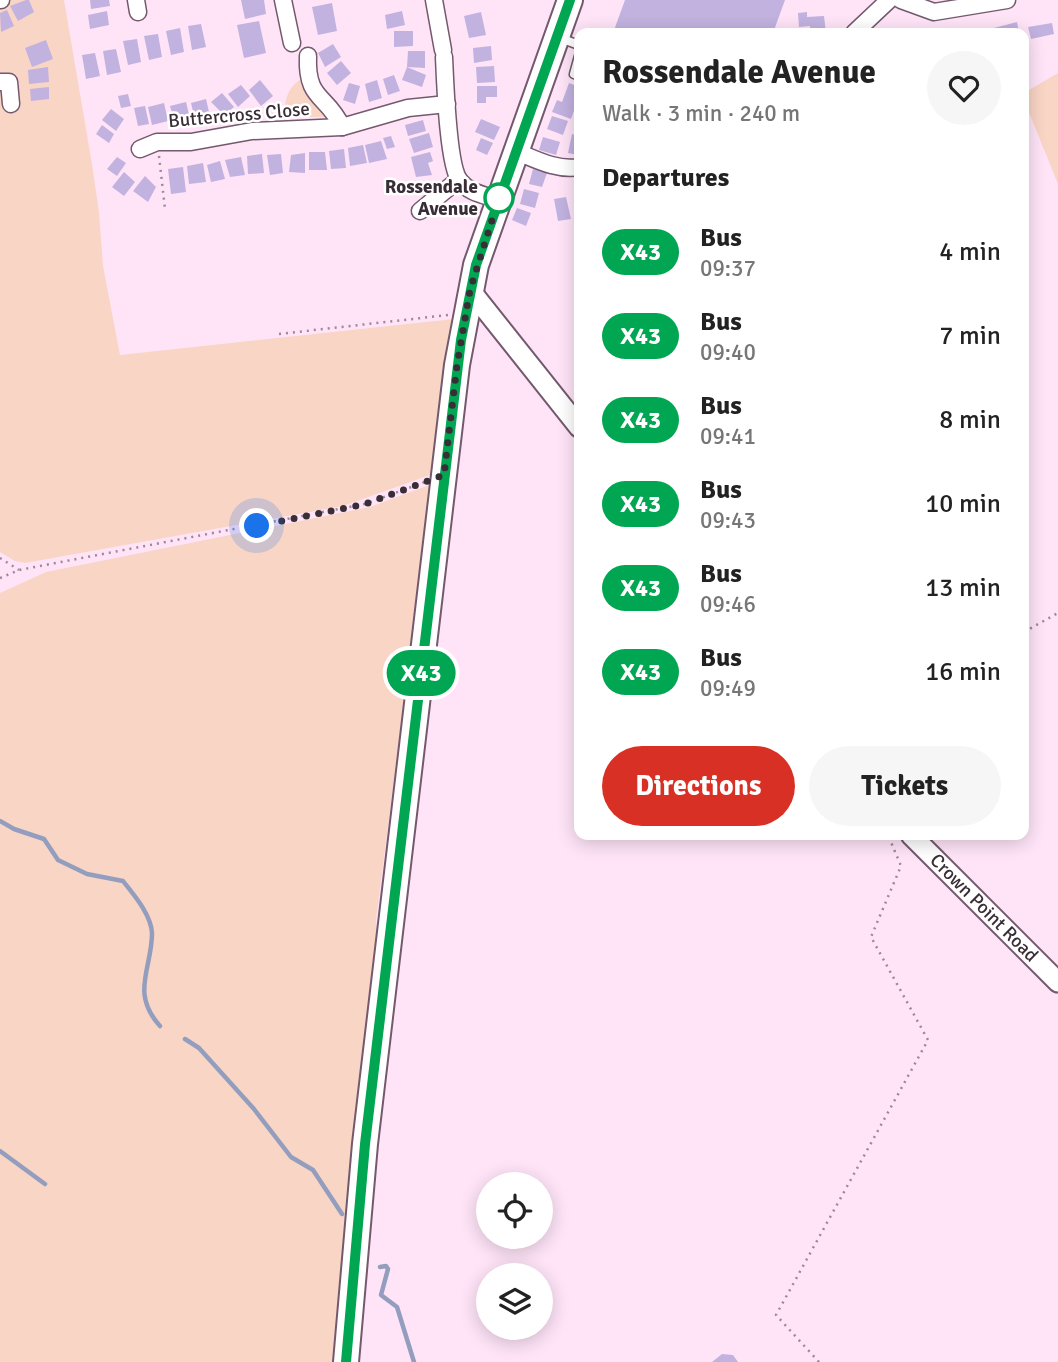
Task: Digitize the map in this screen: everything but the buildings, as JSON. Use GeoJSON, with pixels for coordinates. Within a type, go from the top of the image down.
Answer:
{"type":"FeatureCollection","features":[{"type":"Feature","properties":{"kind":"main road"},"geometry":{"type":"LineString","coordinates":[[346,1362],[365,1144],[444,475],[470,290],[515,151],[568,41],[570,0]]}},
{"type":"Feature","properties":{"kind":"street"},"geometry":{"type":"LineString","coordinates":[[283,0],[292,43]]}},
{"type":"Feature","properties":{"kind":"street"},"geometry":{"type":"LineString","coordinates":[[434,0],[443,53],[454,167],[458,180],[468,190],[499,200]]}},
{"type":"Feature","properties":{"kind":"street"},"geometry":{"type":"LineString","coordinates":[[860,28],[889,0]]}},
{"type":"Feature","properties":{"kind":"street"},"geometry":{"type":"LineString","coordinates":[[901,0],[934,12],[1007,0]]}},
{"type":"Feature","properties":{"kind":"street","name":"Buttercross Close"},"geometry":{"type":"LineString","coordinates":[[308,56],[307,77],[315,93],[338,117],[342,127]]}},
{"type":"Feature","properties":{"kind":"street"},"geometry":{"type":"LineString","coordinates":[[0,82],[9,82],[11,104]]}},
{"type":"Feature","properties":{"kind":"street","name":"Buttercross Close"},"geometry":{"type":"LineString","coordinates":[[140,149],[157,142],[191,142],[252,131],[342,127],[408,108],[447,104]]}},
{"type":"Feature","properties":{"kind":"street"},"geometry":{"type":"LineString","coordinates":[[515,151],[550,165],[574,168]]}},
{"type":"Feature","properties":{"kind":"street"},"geometry":{"type":"LineString","coordinates":[[420,211],[458,180]]}},
{"type":"Feature","properties":{"kind":"street"},"geometry":{"type":"LineString","coordinates":[[470,290],[574,421]]}},
{"type":"Feature","properties":{"kind":"street","name":"Crown Point Road"},"geometry":{"type":"LineString","coordinates":[[916,840],[1058,982]]}},
{"type":"Feature","properties":{"kind":"path"},"geometry":{"type":"LineString","coordinates":[[157,142],[165,209]]}},
{"type":"Feature","properties":{"kind":"path"},"geometry":{"type":"LineString","coordinates":[[279,334],[452,315],[466,316]]}},
{"type":"Feature","properties":{"kind":"path"},"geometry":{"type":"LineString","coordinates":[[0,579],[19,570],[365,504],[444,475]]}},
{"type":"Feature","properties":{"kind":"path"},"geometry":{"type":"LineString","coordinates":[[0,558],[19,570]]}},
{"type":"Feature","properties":{"kind":"path"},"geometry":{"type":"LineString","coordinates":[[1029,629],[1058,613]]}},
{"type":"Feature","properties":{"kind":"path"},"geometry":{"type":"LineString","coordinates":[[819,1362],[776,1315],[928,1040],[870,937],[901,866],[890,840]]}},
{"type":"Feature","properties":{"kind":"shaded area"},"geometry":{"type":"Polygon","coordinates":[[[0,0],[64,0],[92,164],[103,266],[120,355],[454,319],[433,474],[343,506],[25,563],[15,561],[0,552],[0,0]]]}},
{"type":"Feature","properties":{"kind":"shaded area"},"geometry":{"type":"Polygon","coordinates":[[[1058,73],[1058,184],[1029,112],[1029,90],[1058,73]]]}},
{"type":"Feature","properties":{"kind":"shaded area"},"geometry":{"type":"Polygon","coordinates":[[[300,80],[307,96],[327,117],[284,117],[289,92],[300,80]]]}},
{"type":"Feature","properties":{"kind":"shaded area"},"geometry":{"type":"Polygon","coordinates":[[[432,484],[376,920],[377,934],[351,1150],[337,1362],[0,1362],[0,593],[46,572],[370,507],[432,484]]]}},
{"type":"Feature","properties":{"kind":"waterway"},"geometry":{"type":"LineString","coordinates":[[0,821],[14,829],[44,839],[58,860],[87,874],[123,881],[132,892],[151,926],[151,946],[144,992],[151,1014],[160,1026]]}},
{"type":"Feature","properties":{"kind":"waterway"},"geometry":{"type":"LineString","coordinates":[[185,1039],[199,1048],[254,1109],[291,1157],[313,1170],[342,1214]]}},
{"type":"Feature","properties":{"kind":"waterway"},"geometry":{"type":"LineString","coordinates":[[0,1151],[45,1184]]}},
{"type":"Feature","properties":{"kind":"waterway"},"geometry":{"type":"LineString","coordinates":[[380,1267],[386,1266],[388,1269],[381,1295],[397,1307],[414,1362]]}},
{"type":"Feature","properties":{"kind":"bus line","name":"X43"},"geometry":{"type":"LineString","coordinates":[[346,1362],[365,1144],[461,340],[476,265],[570,0]]}},
{"type":"Feature","properties":{"kind":"place","name":"Rossendale Avenue"},"geometry":{"type":"Point","coordinates":[499,198]}},
{"type":"Feature","properties":{"kind":"route"},"geometry":{"type":"LineString","coordinates":[[257,526],[365,504],[444,475],[457,365],[470,290],[499,198]]}}]}
